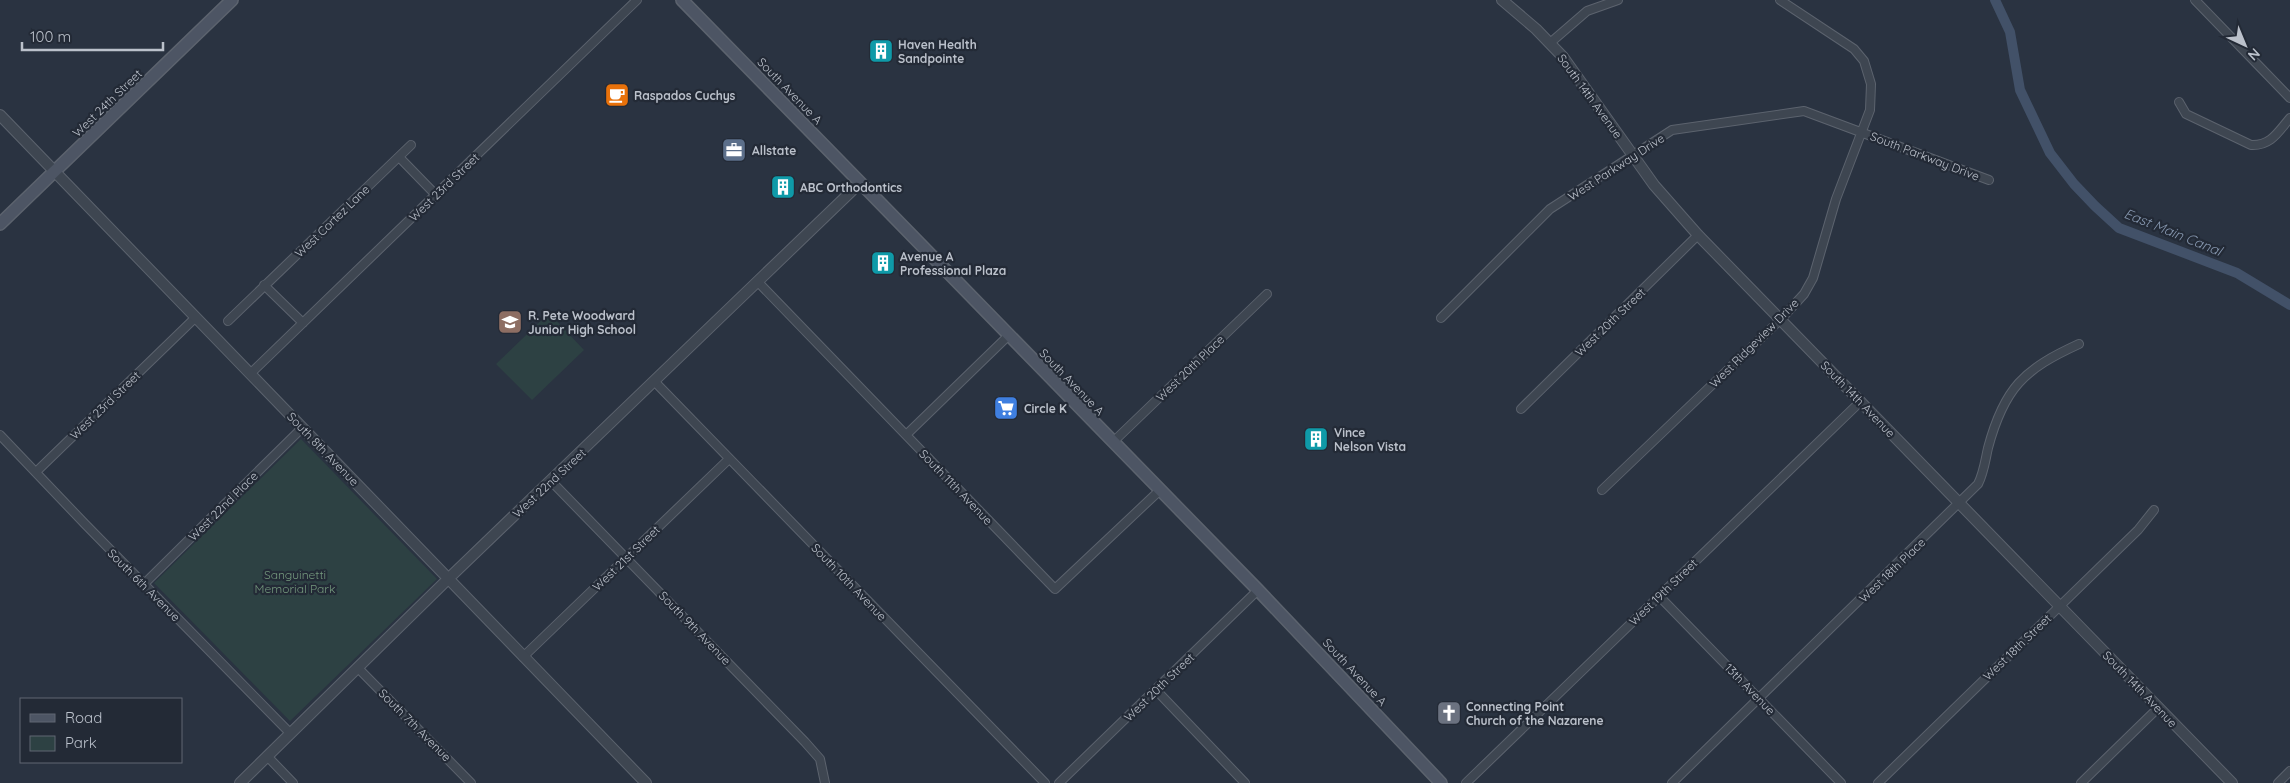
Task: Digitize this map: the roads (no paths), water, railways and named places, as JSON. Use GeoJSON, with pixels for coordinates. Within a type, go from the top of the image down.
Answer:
{"type":"FeatureCollection","features":[{"type":"Feature","properties":{"kind":"main road","name":"West 24th Street"},"geometry":{"type":"LineString","coordinates":[[0,224],[232,0]]}},
{"type":"Feature","properties":{"kind":"main road","name":"South Avenue A"},"geometry":{"type":"LineString","coordinates":[[682,0],[1159,491],[1258,590],[1441,783]]}},
{"type":"Feature","properties":{"kind":"street","name":"West 23rd Street"},"geometry":{"type":"LineString","coordinates":[[250,374],[637,0]]}},
{"type":"Feature","properties":{"kind":"street","name":"South 14th Avenue"},"geometry":{"type":"LineString","coordinates":[[1502,0],[1550,43],[1582,82],[1654,185],[1698,235],[2232,783]]}},
{"type":"Feature","properties":{"kind":"street"},"geometry":{"type":"LineString","coordinates":[[1550,43],[1588,11],[1618,0]]}},
{"type":"Feature","properties":{"kind":"street","name":"West Ridgeview Drive"},"geometry":{"type":"LineString","coordinates":[[1602,490],[1781,319],[1804,294],[1813,278],[1836,199],[1870,110],[1871,84],[1864,61],[1854,49],[1780,0]]}},
{"type":"Feature","properties":{"kind":"street"},"geometry":{"type":"LineString","coordinates":[[2195,0],[2290,98]]}},
{"type":"Feature","properties":{"kind":"street"},"geometry":{"type":"LineString","coordinates":[[2179,102],[2186,114],[2251,145],[2260,146],[2269,142],[2290,118]]}},
{"type":"Feature","properties":{"kind":"street","name":"West Parkway Drive"},"geometry":{"type":"LineString","coordinates":[[1441,318],[1550,210],[1672,130],[1804,111],[1862,132]]}},
{"type":"Feature","properties":{"kind":"street","name":"South 8th Avenue"},"geometry":{"type":"LineString","coordinates":[[0,115],[646,783]]}},
{"type":"Feature","properties":{"kind":"street","name":"South Parkway Drive"},"geometry":{"type":"LineString","coordinates":[[1862,132],[1989,180]]}},
{"type":"Feature","properties":{"kind":"street","name":"West Cortez Lane"},"geometry":{"type":"LineString","coordinates":[[228,321],[411,145]]}},
{"type":"Feature","properties":{"kind":"street"},"geometry":{"type":"LineString","coordinates":[[399,156],[435,194]]}},
{"type":"Feature","properties":{"kind":"street","name":"West 22nd Street"},"geometry":{"type":"LineString","coordinates":[[240,783],[448,579],[860,183]]}},
{"type":"Feature","properties":{"kind":"street","name":"West 20th Street"},"geometry":{"type":"LineString","coordinates":[[1521,409],[1698,235]]}},
{"type":"Feature","properties":{"kind":"street","name":"South 11th Avenue"},"geometry":{"type":"LineString","coordinates":[[758,282],[1055,589],[1159,491]]}},
{"type":"Feature","properties":{"kind":"street"},"geometry":{"type":"LineString","coordinates":[[264,285],[303,323]]}},
{"type":"Feature","properties":{"kind":"street","name":"West 20th Place"},"geometry":{"type":"LineString","coordinates":[[1113,442],[1267,294]]}},
{"type":"Feature","properties":{"kind":"street","name":"West 23rd Street"},"geometry":{"type":"LineString","coordinates":[[37,472],[196,317]]}},
{"type":"Feature","properties":{"kind":"street"},"geometry":{"type":"LineString","coordinates":[[906,435],[1008,336]]}},
{"type":"Feature","properties":{"kind":"street","name":"West 18th Place"},"geometry":{"type":"LineString","coordinates":[[1672,783],[1960,504],[1978,484],[1983,474],[1988,448],[2007,397],[2023,377],[2036,366],[2079,344]]}},
{"type":"Feature","properties":{"kind":"street","name":"South 10th Avenue"},"geometry":{"type":"LineString","coordinates":[[654,381],[1045,783]]}},
{"type":"Feature","properties":{"kind":"street","name":"West 19th Street"},"geometry":{"type":"LineString","coordinates":[[1466,783],[1861,401]]}},
{"type":"Feature","properties":{"kind":"street","name":"West 22nd Place"},"geometry":{"type":"LineString","coordinates":[[144,584],[302,428]]}},
{"type":"Feature","properties":{"kind":"street","name":"South 6th Avenue"},"geometry":{"type":"LineString","coordinates":[[0,434],[84,524],[290,733]]}},
{"type":"Feature","properties":{"kind":"street","name":"West 21st Street"},"geometry":{"type":"LineString","coordinates":[[523,657],[729,459]]}},
{"type":"Feature","properties":{"kind":"street","name":"South 9th Avenue"},"geometry":{"type":"LineString","coordinates":[[552,481],[805,742],[820,759],[825,783]]}},
{"type":"Feature","properties":{"kind":"street","name":"West 18th Street"},"geometry":{"type":"LineString","coordinates":[[1878,783],[2138,530],[2154,510]]}},
{"type":"Feature","properties":{"kind":"street","name":"West 20th Street"},"geometry":{"type":"LineString","coordinates":[[1059,783],[1258,590]]}},
{"type":"Feature","properties":{"kind":"street","name":"13th Avenue"},"geometry":{"type":"LineString","coordinates":[[1659,596],[1841,783]]}},
{"type":"Feature","properties":{"kind":"street","name":"South 7th Avenue"},"geometry":{"type":"LineString","coordinates":[[358,668],[472,783]]}},
{"type":"Feature","properties":{"kind":"street"},"geometry":{"type":"LineString","coordinates":[[1156,690],[1245,783]]}},
{"type":"Feature","properties":{"kind":"street"},"geometry":{"type":"LineString","coordinates":[[2080,783],[2158,708]]}},
{"type":"Feature","properties":{"kind":"street"},"geometry":{"type":"LineString","coordinates":[[267,756],[293,783]]}},
{"type":"Feature","properties":{"kind":"street"},"geometry":{"type":"LineString","coordinates":[[2278,783],[2290,771]]}},
{"type":"Feature","properties":{"kind":"waterway","name":"East Main Canal"},"geometry":{"type":"LineString","coordinates":[[1995,0],[2010,32],[2020,90],[2050,153],[2074,184],[2095,206],[2119,228],[2237,273],[2290,305]]}},
{"type":"Feature","properties":{"kind":"place","name":"Haven Health Sandpointe"},"geometry":{"type":"Point","coordinates":[881,51]}},
{"type":"Feature","properties":{"kind":"place","name":"Raspados Cuchys"},"geometry":{"type":"Point","coordinates":[617,95]}},
{"type":"Feature","properties":{"kind":"place","name":"Allstate"},"geometry":{"type":"Point","coordinates":[734,150]}},
{"type":"Feature","properties":{"kind":"place","name":"ABC Orthodontics"},"geometry":{"type":"Point","coordinates":[783,187]}},
{"type":"Feature","properties":{"kind":"place","name":"Avenue A Professional Plaza"},"geometry":{"type":"Point","coordinates":[883,263]}},
{"type":"Feature","properties":{"kind":"place","name":"R. Pete Woodward Junior High School"},"geometry":{"type":"Point","coordinates":[510,322]}},
{"type":"Feature","properties":{"kind":"place","name":"Circle K"},"geometry":{"type":"Point","coordinates":[1006,408]}},
{"type":"Feature","properties":{"kind":"place","name":"Vince Nelson Vista"},"geometry":{"type":"Point","coordinates":[1316,439]}},
{"type":"Feature","properties":{"kind":"place","name":"Connecting Point Church of the Nazarene"},"geometry":{"type":"Point","coordinates":[1449,713]}},
{"type":"Feature","properties":{"kind":"park label","name":"Sanguinetti Memorial Park"},"geometry":{"type":"Point","coordinates":[295,581]}}]}
